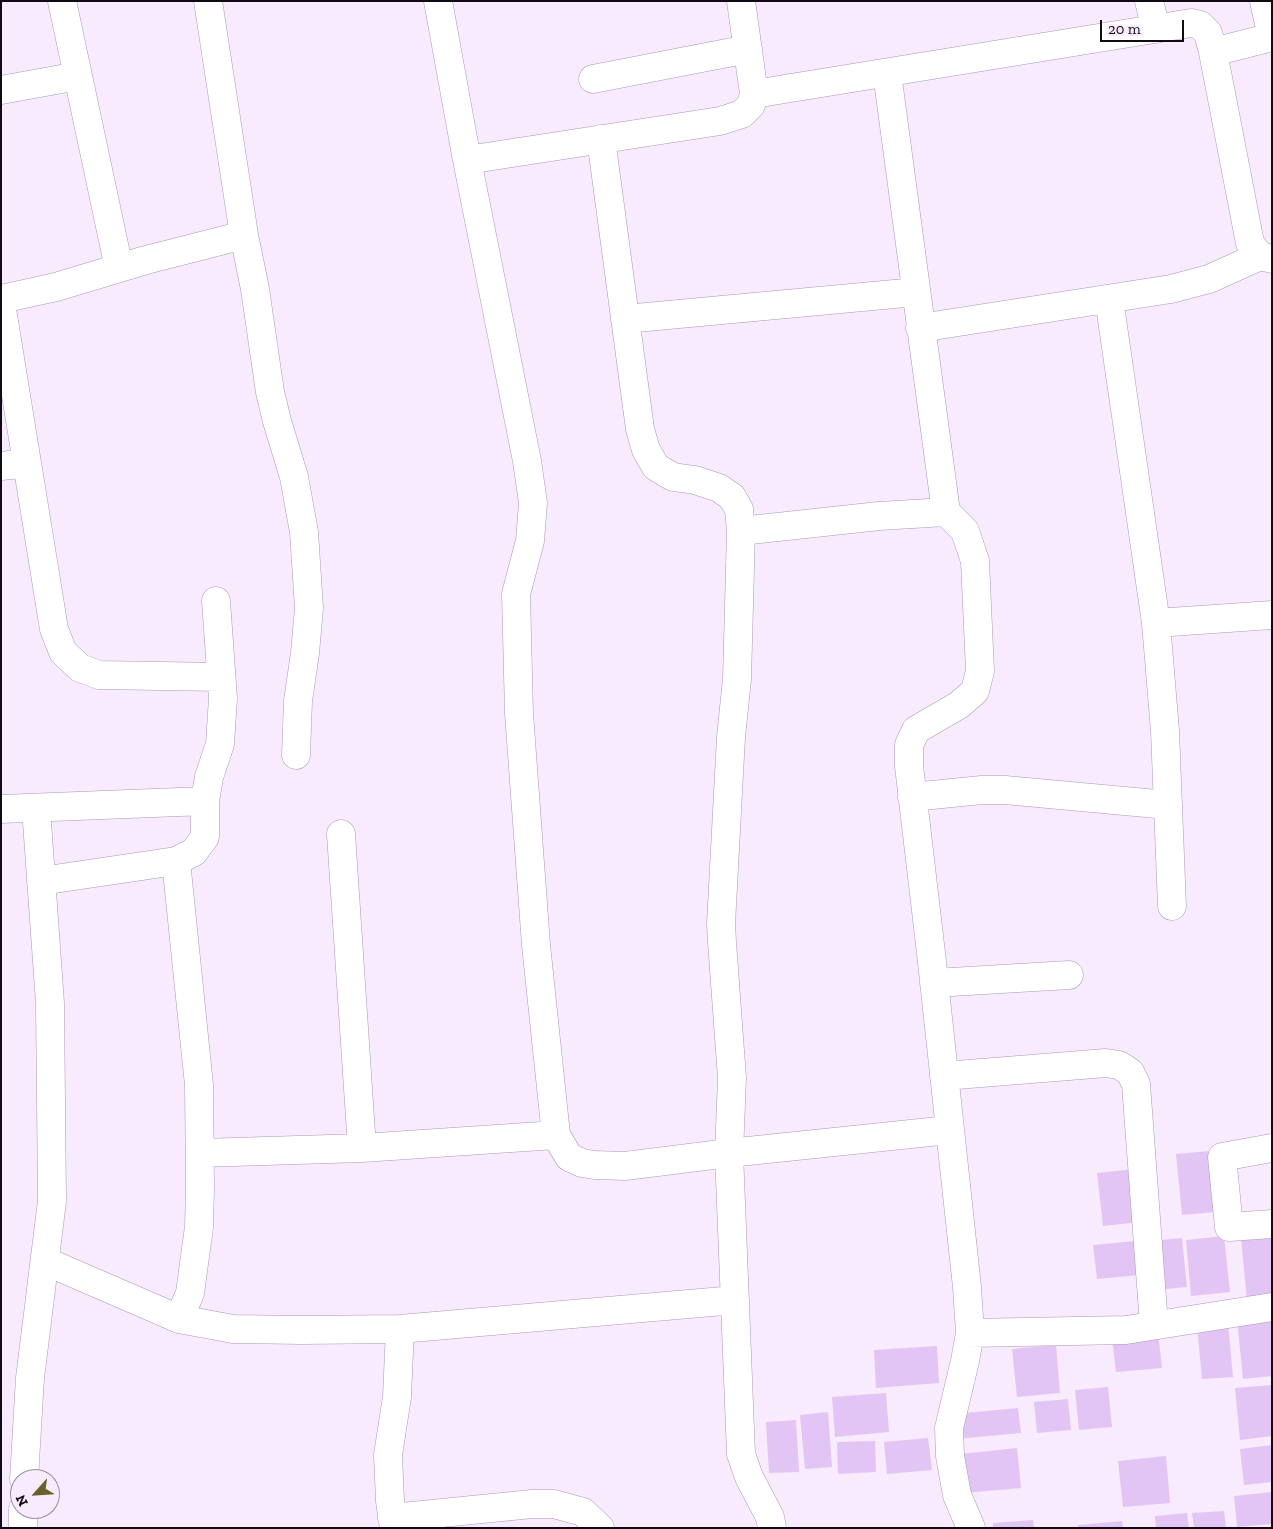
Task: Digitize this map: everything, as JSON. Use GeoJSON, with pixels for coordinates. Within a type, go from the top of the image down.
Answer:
{"type":"FeatureCollection","features":[{"type":"Feature","properties":{"kind":"street"},"geometry":{"type":"LineString","coordinates":[[62,1],[119,268]]}},
{"type":"Feature","properties":{"kind":"street"},"geometry":{"type":"LineString","coordinates":[[208,1],[270,392],[294,477],[304,532],[309,608],[298,700],[296,755]]}},
{"type":"Feature","properties":{"kind":"street"},"geometry":{"type":"LineString","coordinates":[[438,1],[467,160],[527,461],[533,503],[530,541],[516,594],[519,713],[536,945],[556,1135],[569,1157],[582,1163],[625,1166],[949,1130]]}},
{"type":"Feature","properties":{"kind":"street"},"geometry":{"type":"LineString","coordinates":[[467,160],[742,114],[751,105],[754,94],[741,1]]}},
{"type":"Feature","properties":{"kind":"street"},"geometry":{"type":"LineString","coordinates":[[1149,1],[1156,29]]}},
{"type":"Feature","properties":{"kind":"street"},"geometry":{"type":"LineString","coordinates":[[1213,52],[1272,37],[1264,1]]}},
{"type":"Feature","properties":{"kind":"street"},"geometry":{"type":"LineString","coordinates":[[754,94],[1191,23],[1200,26],[1208,32],[1250,243],[1266,258],[1209,279],[1171,289],[920,328]]}},
{"type":"Feature","properties":{"kind":"street"},"geometry":{"type":"LineString","coordinates":[[592,79],[748,49]]}},
{"type":"Feature","properties":{"kind":"street"},"geometry":{"type":"LineString","coordinates":[[887,73],[946,512],[965,531],[975,561],[980,671],[975,691],[959,705],[916,730],[909,746],[908,766],[934,982],[967,1287],[970,1333],[949,1428],[950,1456],[958,1495],[971,1528]]}},
{"type":"Feature","properties":{"kind":"street"},"geometry":{"type":"LineString","coordinates":[[1,90],[78,76]]}},
{"type":"Feature","properties":{"kind":"street"},"geometry":{"type":"LineString","coordinates":[[600,139],[640,429],[646,450],[656,467],[673,477],[695,480],[719,488],[732,497],[739,509],[741,531],[737,679],[731,737],[721,924],[732,1078],[729,1153],[740,1454],[749,1477],[770,1517],[772,1528]]}},
{"type":"Feature","properties":{"kind":"street"},"geometry":{"type":"LineString","coordinates":[[1,299],[56,287],[119,268],[244,235]]}},
{"type":"Feature","properties":{"kind":"street"},"geometry":{"type":"LineString","coordinates":[[625,319],[916,292]]}},
{"type":"Feature","properties":{"kind":"street"},"geometry":{"type":"LineString","coordinates":[[1109,299],[1156,623],[1165,731],[1172,906]]}},
{"type":"Feature","properties":{"kind":"street"},"geometry":{"type":"LineString","coordinates":[[1,303],[14,464],[54,628],[63,652],[80,668],[98,675],[221,677]]}},
{"type":"Feature","properties":{"kind":"street"},"geometry":{"type":"LineString","coordinates":[[741,531],[879,516],[946,512]]}},
{"type":"Feature","properties":{"kind":"street"},"geometry":{"type":"LineString","coordinates":[[42,881],[176,861],[194,852],[205,837],[205,801],[209,777],[220,744],[222,722],[223,698],[216,601]]}},
{"type":"Feature","properties":{"kind":"street"},"geometry":{"type":"LineString","coordinates":[[1156,623],[1272,615]]}},
{"type":"Feature","properties":{"kind":"street"},"geometry":{"type":"LineString","coordinates":[[912,797],[982,790],[1005,790],[1168,805]]}},
{"type":"Feature","properties":{"kind":"street"},"geometry":{"type":"LineString","coordinates":[[1,809],[205,801]]}},
{"type":"Feature","properties":{"kind":"street"},"geometry":{"type":"LineString","coordinates":[[25,1469],[30,1378],[52,1202],[50,1003],[36,808]]}},
{"type":"Feature","properties":{"kind":"street"},"geometry":{"type":"LineString","coordinates":[[341,834],[362,1148]]}},
{"type":"Feature","properties":{"kind":"street"},"geometry":{"type":"LineString","coordinates":[[176,861],[199,1085],[200,1153],[199,1227],[190,1293],[180,1319]]}},
{"type":"Feature","properties":{"kind":"street"},"geometry":{"type":"LineString","coordinates":[[934,982],[1069,975]]}},
{"type":"Feature","properties":{"kind":"street"},"geometry":{"type":"LineString","coordinates":[[944,1076],[1106,1063],[1119,1065],[1130,1072],[1136,1084],[1154,1325]]}},
{"type":"Feature","properties":{"kind":"street"},"geometry":{"type":"LineString","coordinates":[[200,1153],[362,1148],[556,1135]]}},
{"type":"Feature","properties":{"kind":"street"},"geometry":{"type":"LineString","coordinates":[[1272,1148],[1222,1157],[1229,1227],[1272,1224]]}},
{"type":"Feature","properties":{"kind":"street"},"geometry":{"type":"LineString","coordinates":[[45,1261],[180,1319],[233,1329],[400,1329],[734,1300]]}},
{"type":"Feature","properties":{"kind":"street"},"geometry":{"type":"LineString","coordinates":[[970,1333],[1126,1330],[1272,1307]]}},
{"type":"Feature","properties":{"kind":"street"},"geometry":{"type":"LineString","coordinates":[[400,1329],[397,1397],[388,1455],[393,1523],[532,1504],[554,1504],[583,1512],[600,1528]]}},
{"type":"Feature","properties":{"kind":"building"},"geometry":{"type":"Polygon","coordinates":[[[1210,1151],[1216,1212],[1182,1215],[1176,1154],[1210,1151]]]}},
{"type":"Feature","properties":{"kind":"building"},"geometry":{"type":"Polygon","coordinates":[[[1135,1169],[1140,1222],[1103,1226],[1097,1173],[1135,1169]]]}},
{"type":"Feature","properties":{"kind":"building"},"geometry":{"type":"Polygon","coordinates":[[[1224,1236],[1230,1292],[1191,1296],[1186,1240],[1224,1236]]]}},
{"type":"Feature","properties":{"kind":"building"},"geometry":{"type":"Polygon","coordinates":[[[1272,1236],[1272,1298],[1247,1300],[1241,1239],[1272,1236]]]}},
{"type":"Feature","properties":{"kind":"building"},"geometry":{"type":"Polygon","coordinates":[[[1182,1238],[1187,1287],[1156,1290],[1151,1241],[1182,1238]]]}},
{"type":"Feature","properties":{"kind":"building"},"geometry":{"type":"Polygon","coordinates":[[[1136,1241],[1140,1275],[1097,1279],[1093,1245],[1136,1241]]]}},
{"type":"Feature","properties":{"kind":"building"},"geometry":{"type":"Polygon","coordinates":[[[1272,1315],[1272,1376],[1243,1379],[1237,1319],[1272,1315]]]}},
{"type":"Feature","properties":{"kind":"building"},"geometry":{"type":"Polygon","coordinates":[[[1228,1323],[1233,1377],[1202,1379],[1197,1326],[1228,1323]]]}},
{"type":"Feature","properties":{"kind":"building"},"geometry":{"type":"Polygon","coordinates":[[[1158,1332],[1162,1368],[1116,1372],[1112,1337],[1158,1332]]]}},
{"type":"Feature","properties":{"kind":"building"},"geometry":{"type":"Polygon","coordinates":[[[1056,1345],[1060,1393],[1017,1397],[1012,1349],[1056,1345]]]}},
{"type":"Feature","properties":{"kind":"building"},"geometry":{"type":"Polygon","coordinates":[[[937,1346],[939,1383],[876,1388],[874,1350],[937,1346]]]}},
{"type":"Feature","properties":{"kind":"building"},"geometry":{"type":"Polygon","coordinates":[[[1272,1385],[1272,1436],[1240,1440],[1235,1388],[1272,1385]]]}},
{"type":"Feature","properties":{"kind":"building"},"geometry":{"type":"Polygon","coordinates":[[[1108,1387],[1112,1427],[1079,1430],[1075,1390],[1108,1387]]]}},
{"type":"Feature","properties":{"kind":"building"},"geometry":{"type":"Polygon","coordinates":[[[886,1393],[889,1432],[835,1437],[832,1397],[886,1393]]]}},
{"type":"Feature","properties":{"kind":"building"},"geometry":{"type":"Polygon","coordinates":[[[1068,1399],[1071,1430],[1037,1433],[1034,1402],[1068,1399]]]}},
{"type":"Feature","properties":{"kind":"building"},"geometry":{"type":"Polygon","coordinates":[[[1018,1408],[1021,1433],[956,1439],[954,1414],[1018,1408]]]}},
{"type":"Feature","properties":{"kind":"building"},"geometry":{"type":"Polygon","coordinates":[[[828,1412],[832,1467],[805,1469],[800,1415],[828,1412]]]}},
{"type":"Feature","properties":{"kind":"building"},"geometry":{"type":"Polygon","coordinates":[[[796,1420],[799,1472],[769,1473],[766,1422],[796,1420]]]}},
{"type":"Feature","properties":{"kind":"building"},"geometry":{"type":"Polygon","coordinates":[[[928,1438],[932,1470],[887,1474],[884,1442],[928,1438]]]}},
{"type":"Feature","properties":{"kind":"building"},"geometry":{"type":"Polygon","coordinates":[[[875,1441],[876,1472],[838,1474],[837,1442],[875,1441]]]}},
{"type":"Feature","properties":{"kind":"building"},"geometry":{"type":"Polygon","coordinates":[[[1272,1445],[1272,1482],[1244,1485],[1240,1449],[1272,1445]]]}},
{"type":"Feature","properties":{"kind":"building"},"geometry":{"type":"Polygon","coordinates":[[[1017,1448],[1021,1488],[965,1493],[961,1454],[1017,1448]]]}},
{"type":"Feature","properties":{"kind":"building"},"geometry":{"type":"Polygon","coordinates":[[[1166,1456],[1170,1503],[1123,1507],[1118,1461],[1166,1456]]]}},
{"type":"Feature","properties":{"kind":"building"},"geometry":{"type":"Polygon","coordinates":[[[1272,1492],[1272,1524],[1237,1527],[1234,1496],[1272,1492]]]}},
{"type":"Feature","properties":{"kind":"building"},"geometry":{"type":"Polygon","coordinates":[[[1224,1511],[1226,1528],[1194,1528],[1192,1513],[1224,1511]]]}},
{"type":"Feature","properties":{"kind":"building"},"geometry":{"type":"Polygon","coordinates":[[[1187,1513],[1189,1528],[1156,1528],[1155,1516],[1187,1513]]]}},
{"type":"Feature","properties":{"kind":"building"},"geometry":{"type":"Polygon","coordinates":[[[1033,1520],[1034,1528],[993,1528],[993,1523],[1033,1520]]]}},
{"type":"Feature","properties":{"kind":"building"},"geometry":{"type":"Polygon","coordinates":[[[1122,1521],[1123,1528],[1078,1528],[1078,1525],[1122,1521]]]}}]}
